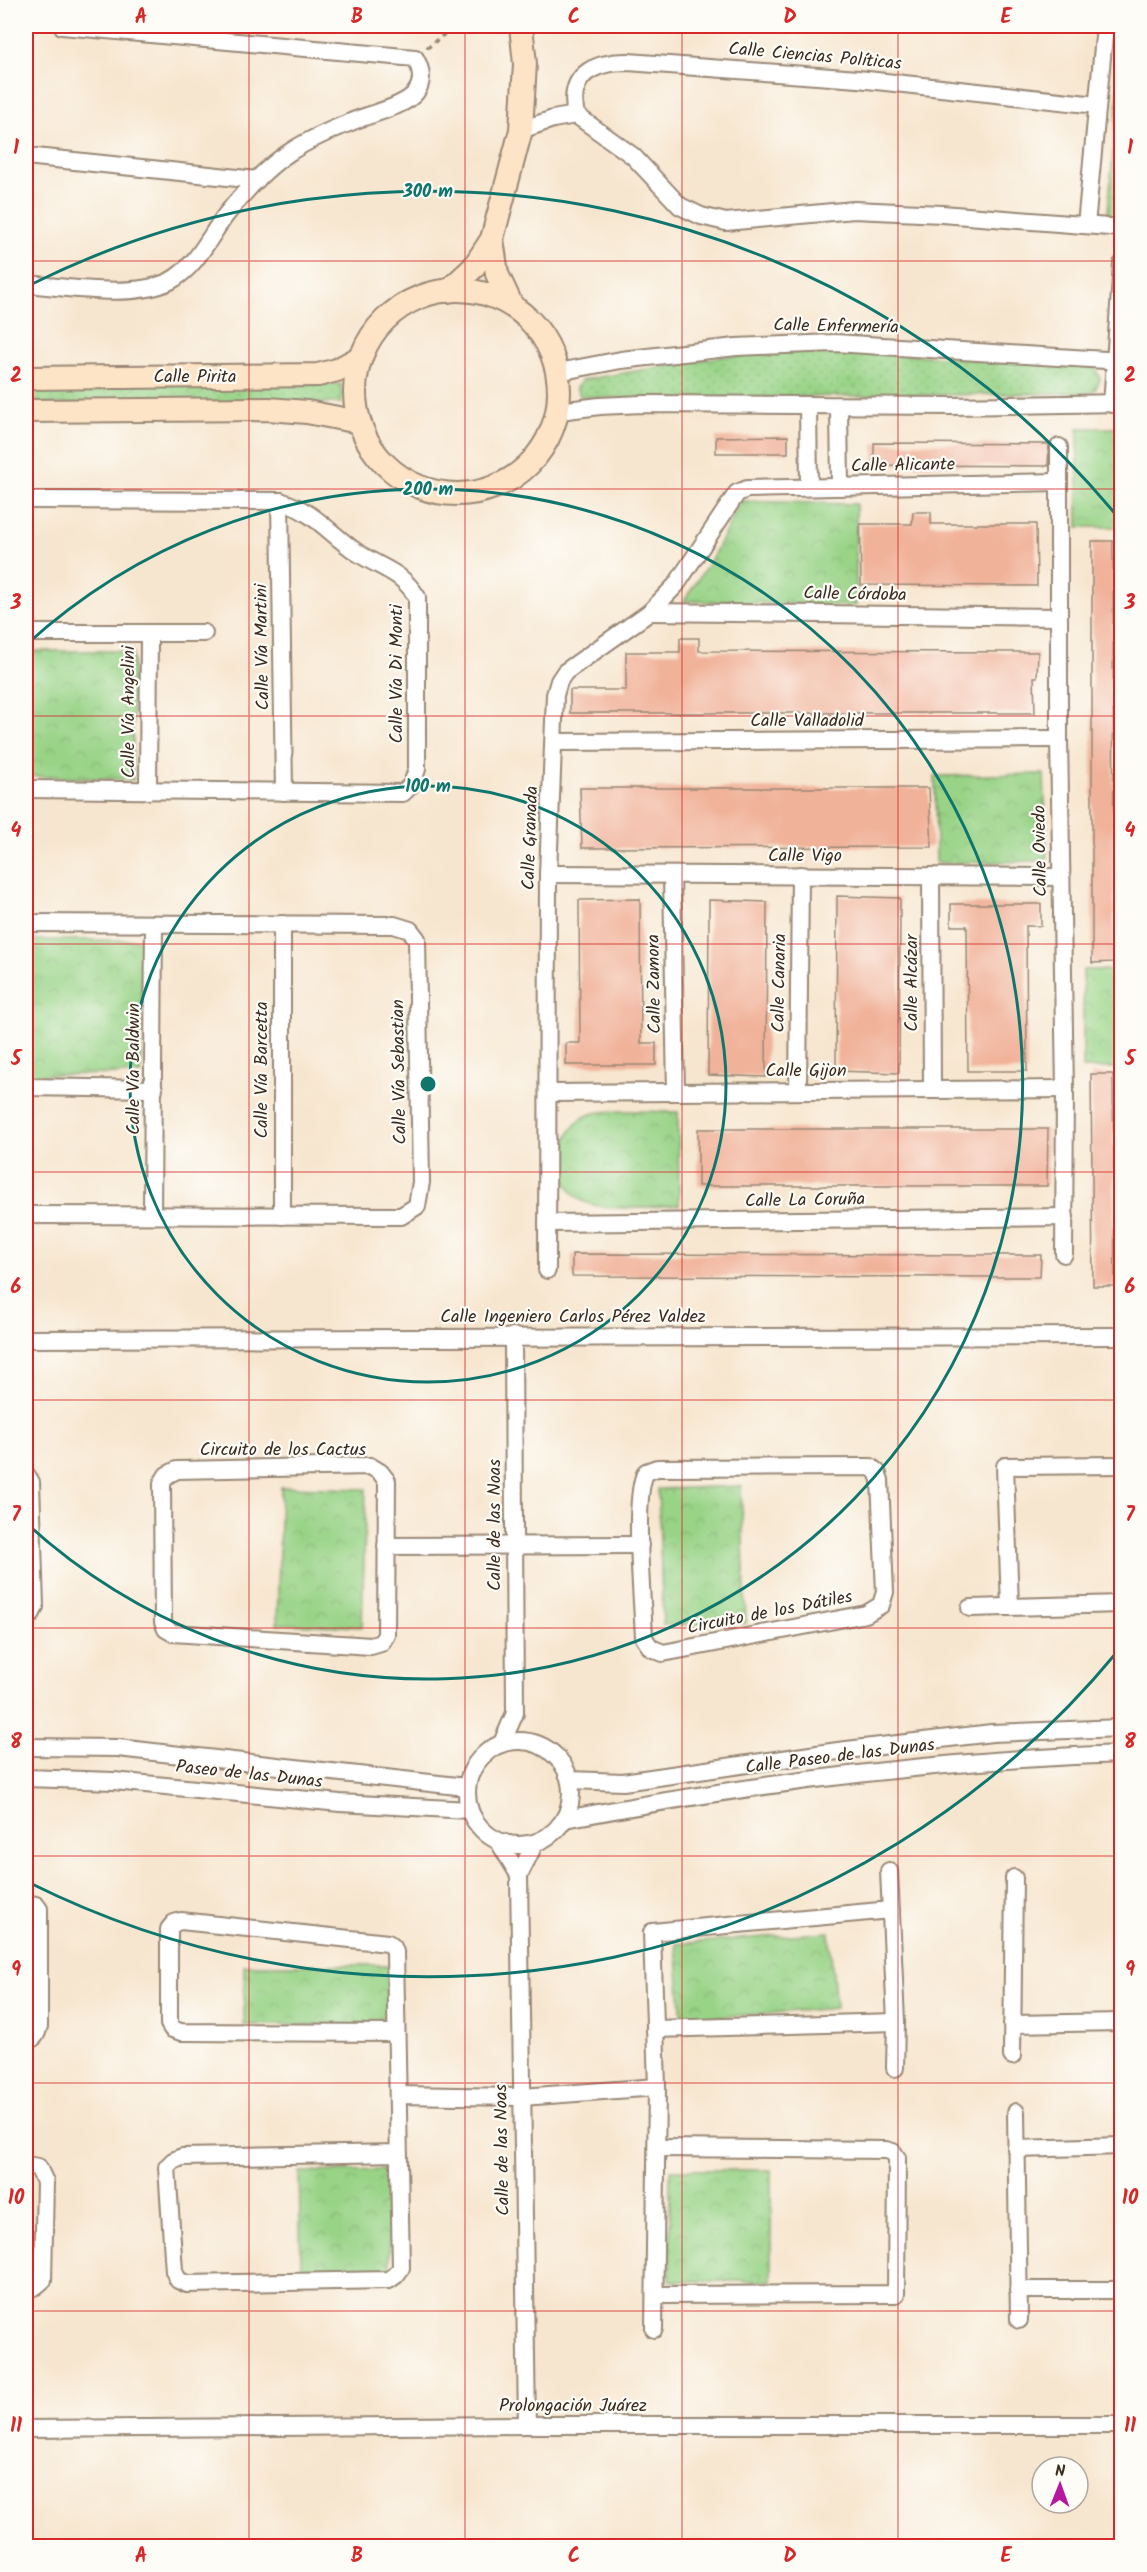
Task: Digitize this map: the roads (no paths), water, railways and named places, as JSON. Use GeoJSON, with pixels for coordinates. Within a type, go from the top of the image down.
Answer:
{"type":"FeatureCollection","features":[{"type":"Feature","properties":{"kind":"street"},"geometry":{"type":"LineString","coordinates":[[26,284],[126,290],[149,289],[170,281],[198,256],[226,216],[257,180],[290,152],[350,122],[408,100],[418,90],[421,77],[420,67],[415,58],[62,26]]}},
{"type":"Feature","properties":{"kind":"street"},"geometry":{"type":"LineString","coordinates":[[448,291],[473,268],[492,239],[521,130],[525,64],[521,26]]}},
{"type":"Feature","properties":{"kind":"street"},"geometry":{"type":"LineString","coordinates":[[1086,225],[1105,26]]}},
{"type":"Feature","properties":{"kind":"street","name":"Calle Ciencias Políticas"},"geometry":{"type":"LineString","coordinates":[[576,115],[574,105],[576,87],[591,68],[606,62],[858,79],[1097,105]]}},
{"type":"Feature","properties":{"kind":"street"},"geometry":{"type":"LineString","coordinates":[[521,130],[553,119],[576,115],[633,156],[680,206],[701,216],[726,222],[854,210],[942,214],[1122,228]]}},
{"type":"Feature","properties":{"kind":"street"},"geometry":{"type":"LineString","coordinates":[[26,156],[257,180]]}},
{"type":"Feature","properties":{"kind":"street"},"geometry":{"type":"LineString","coordinates":[[492,239],[497,274],[513,306]]}},
{"type":"Feature","properties":{"kind":"street"},"geometry":{"type":"LineString","coordinates":[[558,411],[600,405],[642,404],[839,406],[1117,404],[1122,264]]}},
{"type":"Feature","properties":{"kind":"street"},"geometry":{"type":"LineString","coordinates":[[448,291],[481,293],[513,306],[529,319],[542,335],[552,353],[558,372],[560,392],[558,411],[547,443],[525,470],[496,488],[463,495],[429,491],[398,477],[374,453],[358,422],[354,390],[361,357],[371,337],[386,319],[404,305],[425,295],[448,291]]}},
{"type":"Feature","properties":{"kind":"street","name":"Calle Enfermería"},"geometry":{"type":"LineString","coordinates":[[558,372],[621,360],[736,347],[835,343],[1118,361]]}},
{"type":"Feature","properties":{"kind":"street","name":"Calle Pirita"},"geometry":{"type":"LineString","coordinates":[[26,378],[318,375],[337,370],[361,357]]}},
{"type":"Feature","properties":{"kind":"street"},"geometry":{"type":"LineString","coordinates":[[808,406],[809,487]]}},
{"type":"Feature","properties":{"kind":"street"},"geometry":{"type":"LineString","coordinates":[[839,406],[840,486]]}},
{"type":"Feature","properties":{"kind":"street","name":"Calle Pirita"},"geometry":{"type":"LineString","coordinates":[[26,411],[268,409],[307,412],[358,422]]}},
{"type":"Feature","properties":{"kind":"street","name":"Calle Oviedo"},"geometry":{"type":"LineString","coordinates":[[1059,447],[1059,739],[1065,1089],[1064,1254]]}},
{"type":"Feature","properties":{"kind":"street","name":"Calle Alicante"},"geometry":{"type":"LineString","coordinates":[[747,489],[1059,482]]}},
{"type":"Feature","properties":{"kind":"street","name":"Calle Granada"},"geometry":{"type":"LineString","coordinates":[[547,1270],[548,874],[555,742],[555,695],[559,681],[565,672],[650,612],[676,585],[737,493],[747,489]]}},
{"type":"Feature","properties":{"kind":"street","name":"Calle Vía Di Monti"},"geometry":{"type":"LineString","coordinates":[[26,500],[280,501],[312,514],[358,553],[394,571],[408,583],[417,597],[417,769],[412,784],[403,793],[26,789]]}},
{"type":"Feature","properties":{"kind":"street","name":"Calle Vía Martini"},"geometry":{"type":"LineString","coordinates":[[280,501],[285,792]]}},
{"type":"Feature","properties":{"kind":"street","name":"Calle Córdoba"},"geometry":{"type":"LineString","coordinates":[[650,612],[1059,617]]}},
{"type":"Feature","properties":{"kind":"street","name":"Calle Vía Angelini"},"geometry":{"type":"LineString","coordinates":[[26,633],[204,633]]}},
{"type":"Feature","properties":{"kind":"street","name":"Calle Vía Angelini"},"geometry":{"type":"LineString","coordinates":[[148,791],[149,633]]}},
{"type":"Feature","properties":{"kind":"street","name":"Calle Valladolid"},"geometry":{"type":"LineString","coordinates":[[555,742],[1059,739]]}},
{"type":"Feature","properties":{"kind":"street","name":"Calle Vigo"},"geometry":{"type":"LineString","coordinates":[[548,874],[1061,877]]}},
{"type":"Feature","properties":{"kind":"street","name":"Calle Zamora"},"geometry":{"type":"LineString","coordinates":[[672,875],[676,1092]]}},
{"type":"Feature","properties":{"kind":"street","name":"Calle Canaria"},"geometry":{"type":"LineString","coordinates":[[798,1091],[800,876]]}},
{"type":"Feature","properties":{"kind":"street","name":"Calle Alcázar"},"geometry":{"type":"LineString","coordinates":[[931,876],[932,1090]]}},
{"type":"Feature","properties":{"kind":"street","name":"Calle Vía Sebastian"},"geometry":{"type":"LineString","coordinates":[[26,923],[394,926],[410,930],[417,939],[421,1182],[417,1206],[401,1216],[26,1215]]}},
{"type":"Feature","properties":{"kind":"street","name":"Calle Vía Baldwin"},"geometry":{"type":"LineString","coordinates":[[152,1215],[154,924]]}},
{"type":"Feature","properties":{"kind":"street","name":"Calle Vía Barcetta"},"geometry":{"type":"LineString","coordinates":[[282,924],[282,1216]]}},
{"type":"Feature","properties":{"kind":"street"},"geometry":{"type":"LineString","coordinates":[[26,1087],[154,1089]]}},
{"type":"Feature","properties":{"kind":"street","name":"Calle Gijon"},"geometry":{"type":"LineString","coordinates":[[548,1093],[1065,1089]]}},
{"type":"Feature","properties":{"kind":"street","name":"Calle La Coruña"},"geometry":{"type":"LineString","coordinates":[[547,1223],[1065,1217]]}},
{"type":"Feature","properties":{"kind":"street","name":"Calle de las Noas"},"geometry":{"type":"LineString","coordinates":[[502,1743],[515,1713],[513,1336]]}},
{"type":"Feature","properties":{"kind":"street","name":"Calle Ingeniero Carlos Pérez Valdez"},"geometry":{"type":"LineString","coordinates":[[26,1339],[1122,1336]]}},
{"type":"Feature","properties":{"kind":"street","name":"Circuito de los Cactus"},"geometry":{"type":"LineString","coordinates":[[370,1466],[380,1472],[387,1481],[387,1546],[386,1635],[381,1642],[371,1646],[173,1633],[166,1629],[163,1622],[162,1484],[167,1475],[177,1470],[370,1466]]}},
{"type":"Feature","properties":{"kind":"street"},"geometry":{"type":"LineString","coordinates":[[1011,1607],[1005,1466],[1122,1466]]}},
{"type":"Feature","properties":{"kind":"street","name":"Circuito de los Dátiles"},"geometry":{"type":"LineString","coordinates":[[871,1467],[877,1472],[880,1480],[885,1592],[881,1605],[867,1614],[663,1653],[651,1648],[644,1638],[639,1545],[640,1482],[646,1472],[657,1468],[871,1467]]}},
{"type":"Feature","properties":{"kind":"street"},"geometry":{"type":"LineString","coordinates":[[26,1474],[31,1482],[36,1607],[31,1615],[26,1617]]}},
{"type":"Feature","properties":{"kind":"street"},"geometry":{"type":"LineString","coordinates":[[387,1546],[639,1545]]}},
{"type":"Feature","properties":{"kind":"street"},"geometry":{"type":"LineString","coordinates":[[970,1608],[1122,1604]]}},
{"type":"Feature","properties":{"kind":"street"},"geometry":{"type":"LineString","coordinates":[[515,1713],[532,1742]]}},
{"type":"Feature","properties":{"kind":"street","name":"Calle Paseo de las Dunas"},"geometry":{"type":"LineString","coordinates":[[570,1780],[623,1782],[838,1751],[992,1733],[1122,1728]]}},
{"type":"Feature","properties":{"kind":"street"},"geometry":{"type":"LineString","coordinates":[[1067,1729],[1069,1755]]}},
{"type":"Feature","properties":{"kind":"street"},"geometry":{"type":"LineString","coordinates":[[532,1742],[556,1756],[565,1767],[570,1780],[571,1800],[565,1819],[552,1833],[535,1843],[517,1846],[499,1842],[476,1824],[469,1810],[466,1787],[470,1773],[478,1760],[489,1750],[502,1743],[532,1742]]}},
{"type":"Feature","properties":{"kind":"street","name":"Paseo de las Dunas"},"geometry":{"type":"LineString","coordinates":[[26,1747],[118,1748],[466,1787]]}},
{"type":"Feature","properties":{"kind":"street","name":"Calle Paseo de las Dunas"},"geometry":{"type":"LineString","coordinates":[[565,1819],[766,1784],[866,1771],[1069,1755],[1122,1754]]}},
{"type":"Feature","properties":{"kind":"street","name":"Paseo de las Dunas"},"geometry":{"type":"LineString","coordinates":[[26,1778],[114,1781],[340,1803],[469,1810]]}},
{"type":"Feature","properties":{"kind":"street"},"geometry":{"type":"LineString","coordinates":[[499,1842],[519,1875]]}},
{"type":"Feature","properties":{"kind":"street","name":"Calle de las Noas"},"geometry":{"type":"LineString","coordinates":[[527,2425],[519,1875],[535,1843]]}},
{"type":"Feature","properties":{"kind":"street"},"geometry":{"type":"LineString","coordinates":[[889,1871],[896,2022],[895,2068]]}},
{"type":"Feature","properties":{"kind":"street"},"geometry":{"type":"LineString","coordinates":[[1012,2056],[1014,1878]]}},
{"type":"Feature","properties":{"kind":"street"},"geometry":{"type":"LineString","coordinates":[[26,1903],[36,1905],[39,1909],[39,2026],[36,2035],[26,2040]]}},
{"type":"Feature","properties":{"kind":"street"},"geometry":{"type":"LineString","coordinates":[[654,2329],[657,2087],[652,1932],[891,1910]]}},
{"type":"Feature","properties":{"kind":"street"},"geometry":{"type":"LineString","coordinates":[[396,2033],[181,2032],[172,2029],[169,2024],[169,1929],[174,1923],[192,1922],[388,1943],[393,1947],[396,2033],[398,2094],[399,2152],[401,2268],[396,2276],[389,2280],[187,2284],[178,2280],[174,2271],[167,2167],[173,2161],[182,2157],[399,2152]]}},
{"type":"Feature","properties":{"kind":"street"},"geometry":{"type":"LineString","coordinates":[[655,2029],[896,2022]]}},
{"type":"Feature","properties":{"kind":"street"},"geometry":{"type":"LineString","coordinates":[[1012,2024],[1122,2022]]}},
{"type":"Feature","properties":{"kind":"street"},"geometry":{"type":"LineString","coordinates":[[398,2094],[522,2097],[657,2087]]}},
{"type":"Feature","properties":{"kind":"street"},"geometry":{"type":"LineString","coordinates":[[1016,2112],[1019,2320]]}},
{"type":"Feature","properties":{"kind":"street"},"geometry":{"type":"LineString","coordinates":[[1016,2149],[1122,2146]]}},
{"type":"Feature","properties":{"kind":"street"},"geometry":{"type":"LineString","coordinates":[[654,2295],[897,2294],[897,2158],[893,2152],[886,2150],[657,2148]]}},
{"type":"Feature","properties":{"kind":"street"},"geometry":{"type":"LineString","coordinates":[[26,2164],[38,2167],[45,2182],[43,2280],[26,2290]]}},
{"type":"Feature","properties":{"kind":"street"},"geometry":{"type":"LineString","coordinates":[[1018,2290],[1122,2290]]}},
{"type":"Feature","properties":{"kind":"street","name":"Prolongación Juárez"},"geometry":{"type":"LineString","coordinates":[[26,2429],[527,2425],[1122,2426]]}}]}
